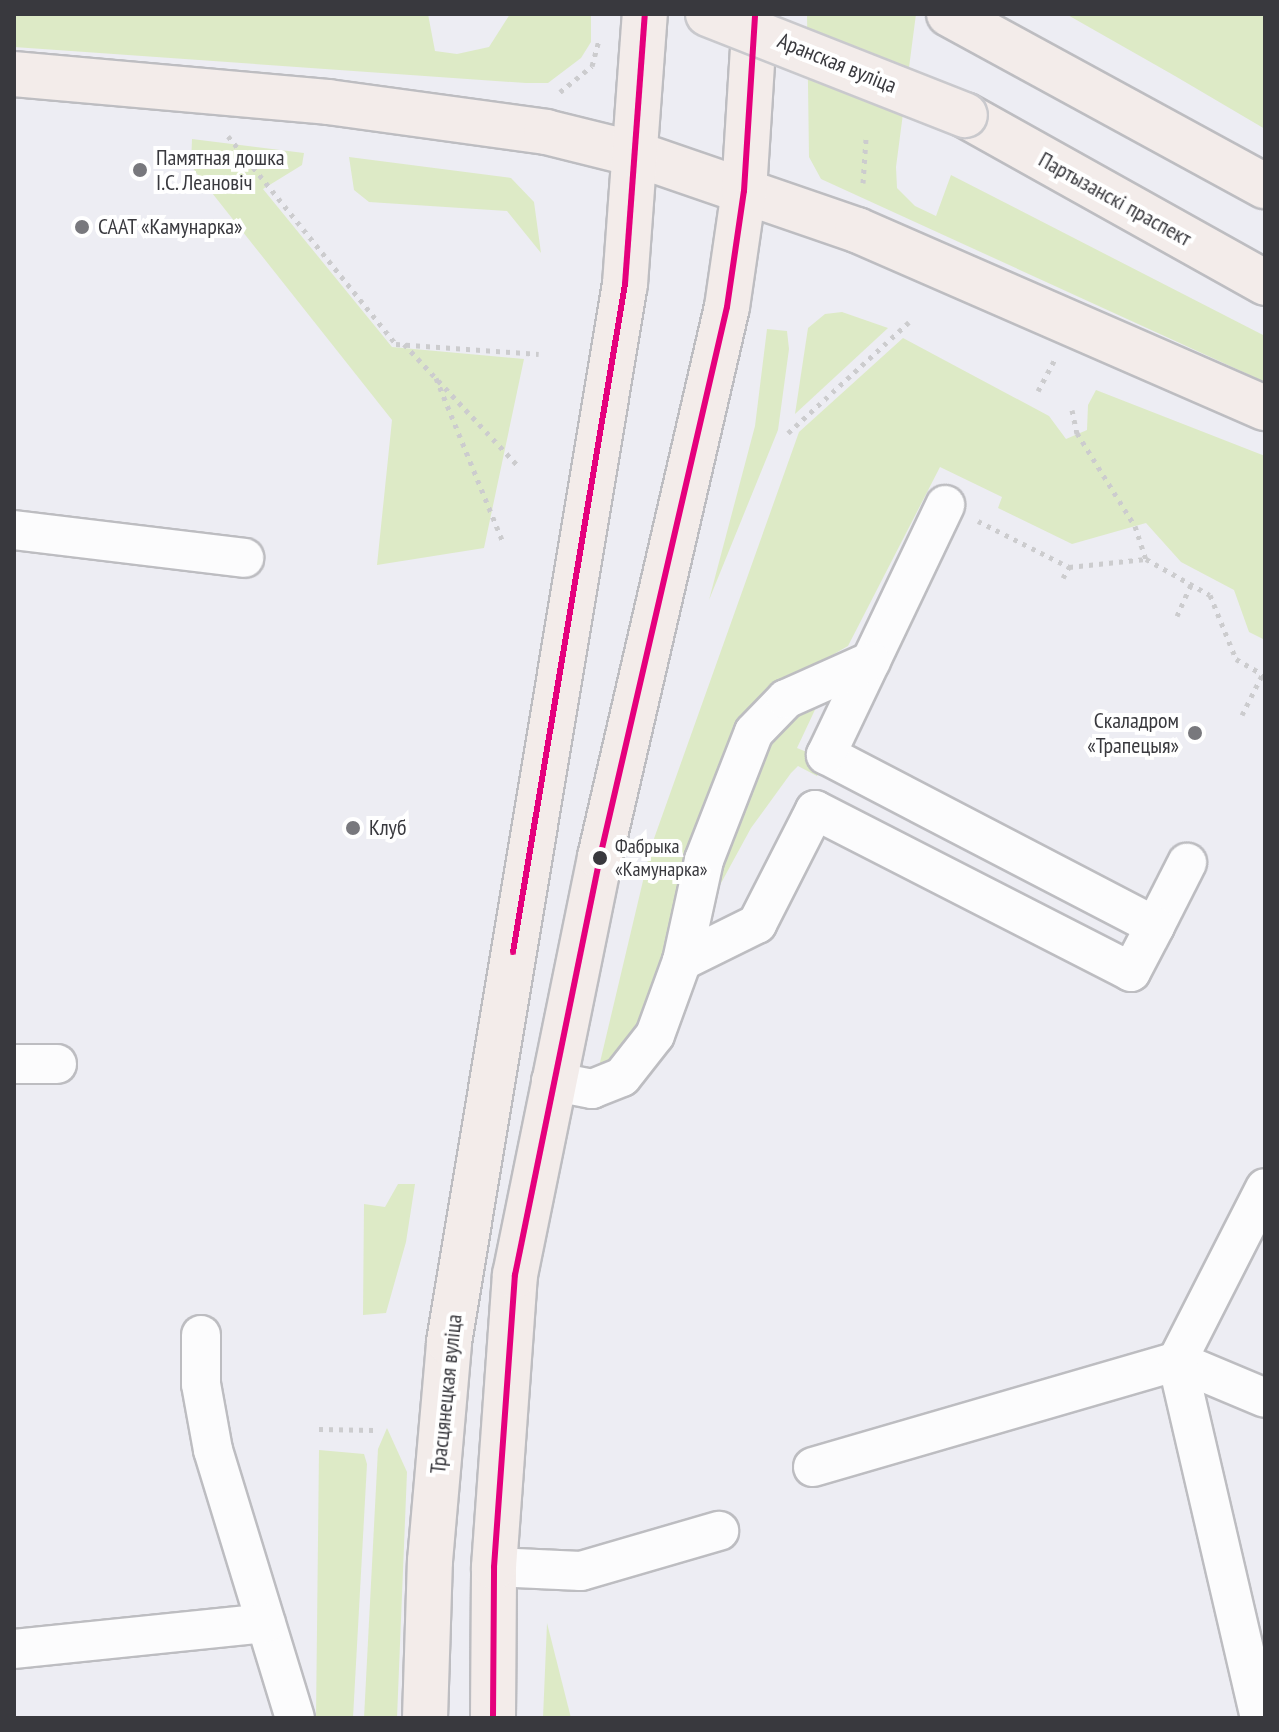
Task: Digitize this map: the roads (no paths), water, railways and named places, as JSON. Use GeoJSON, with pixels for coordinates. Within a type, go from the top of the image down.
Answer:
{"type":"FeatureCollection","features":[{"type":"Feature","properties":{"kind":"main road","name":"Трасцянецкая вуліца"},"geometry":{"type":"LineString","coordinates":[[425,1718],[430,1561],[449,1342],[625,284],[639,155],[645,14]]}},
{"type":"Feature","properties":{"kind":"main road","name":"Аранская вуліца"},"geometry":{"type":"LineString","coordinates":[[708,14],[965,115]]}},
{"type":"Feature","properties":{"kind":"main road"},"geometry":{"type":"LineString","coordinates":[[493,1718],[494,1567],[509,1322],[551,1081],[727,307],[744,191],[755,14]]}},
{"type":"Feature","properties":{"kind":"main road"},"geometry":{"type":"LineString","coordinates":[[964,20],[1265,186]]}},
{"type":"Feature","properties":{"kind":"main road"},"geometry":{"type":"LineString","coordinates":[[14,74],[328,102],[546,132],[639,155],[857,230],[1265,408]]}},
{"type":"Feature","properties":{"kind":"main road","name":"Партызанскі праспект"},"geometry":{"type":"LineString","coordinates":[[965,115],[1265,283]]}},
{"type":"Feature","properties":{"kind":"main road"},"geometry":{"type":"LineString","coordinates":[[493,1072],[551,1081]]}},
{"type":"Feature","properties":{"kind":"lane"},"geometry":{"type":"LineString","coordinates":[[945,505],[826,755],[1155,926]]}},
{"type":"Feature","properties":{"kind":"lane"},"geometry":{"type":"LineString","coordinates":[[14,530],[244,558]]}},
{"type":"Feature","properties":{"kind":"lane"},"geometry":{"type":"LineString","coordinates":[[551,1081],[592,1089],[622,1077],[655,1035],[682,961],[704,860],[754,732],[786,699],[871,661]]}},
{"type":"Feature","properties":{"kind":"lane"},"geometry":{"type":"LineString","coordinates":[[682,961],[757,924],[815,810],[1131,972],[1187,863]]}},
{"type":"Feature","properties":{"kind":"lane"},"geometry":{"type":"LineString","coordinates":[[14,1064],[57,1064]]}},
{"type":"Feature","properties":{"kind":"lane"},"geometry":{"type":"LineString","coordinates":[[1260,1698],[1177,1361],[1265,1188]]}},
{"type":"Feature","properties":{"kind":"lane"},"geometry":{"type":"LineString","coordinates":[[201,1335],[201,1384],[213,1450],[295,1718]]}},
{"type":"Feature","properties":{"kind":"lane"},"geometry":{"type":"LineString","coordinates":[[813,1467],[1177,1361],[1265,1398]]}},
{"type":"Feature","properties":{"kind":"lane"},"geometry":{"type":"LineString","coordinates":[[494,1567],[570,1571],[716,1519]]}},
{"type":"Feature","properties":{"kind":"lane"},"geometry":{"type":"LineString","coordinates":[[14,1649],[266,1623]]}},
{"type":"Feature","properties":{"kind":"place","name":"Памятная дошка І.С. Леановіч"},"geometry":{"type":"Point","coordinates":[140,170]}},
{"type":"Feature","properties":{"kind":"place","name":"СААТ «Камунарка»"},"geometry":{"type":"Point","coordinates":[82,227]}},
{"type":"Feature","properties":{"kind":"place","name":"Скаладром «Трапецыя»"},"geometry":{"type":"Point","coordinates":[1195,733]}},
{"type":"Feature","properties":{"kind":"place","name":"Клуб"},"geometry":{"type":"Point","coordinates":[353,828]}},
{"type":"Feature","properties":{"kind":"place","name":"Фабрыка «Камунарка»"},"geometry":{"type":"Point","coordinates":[600,858]}}]}
